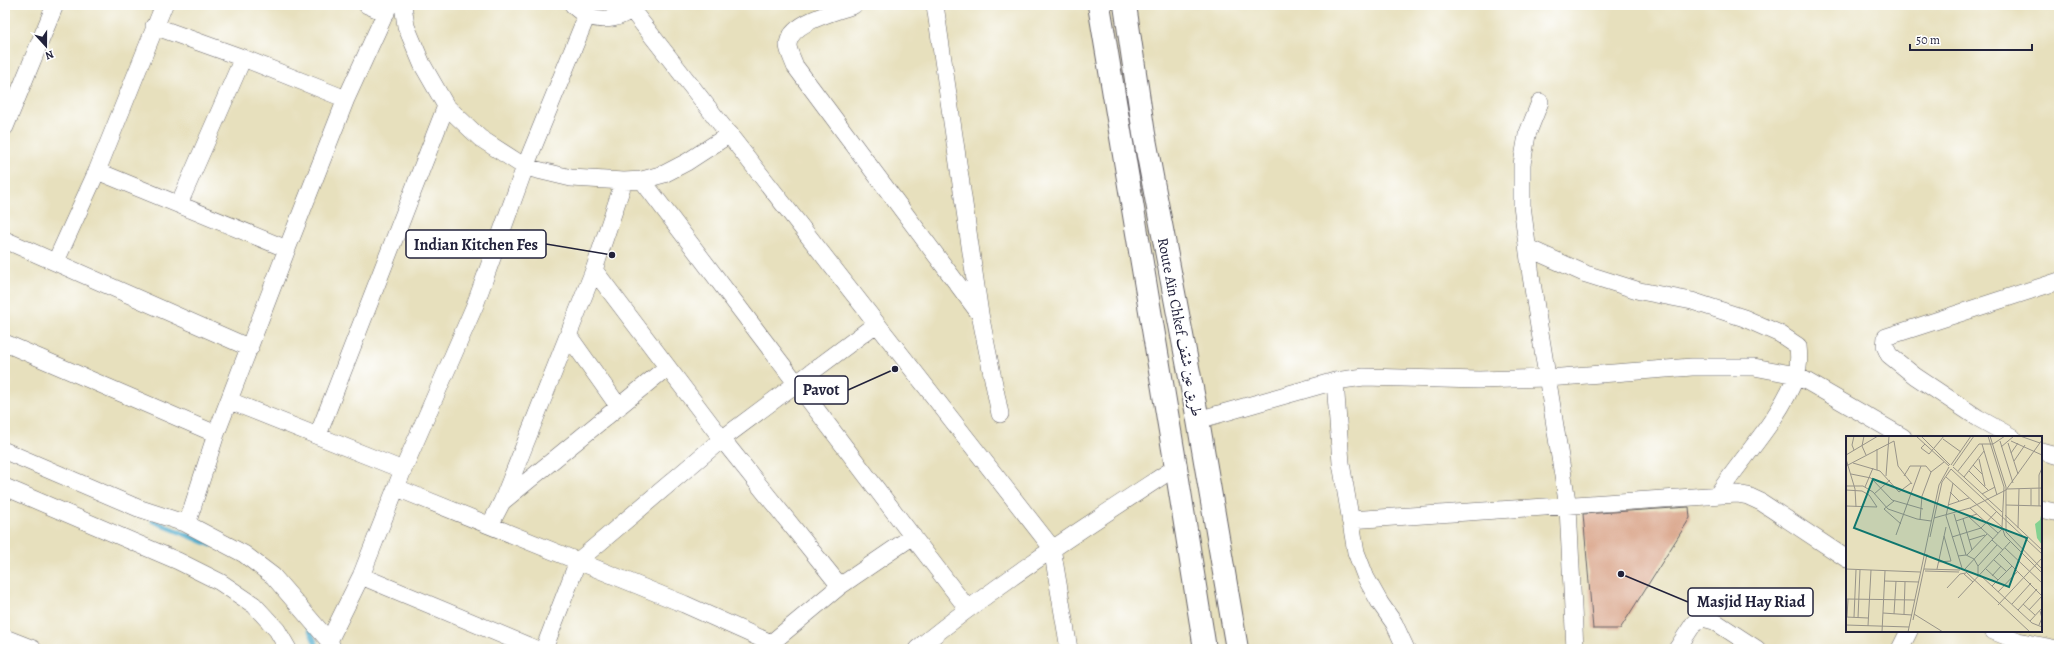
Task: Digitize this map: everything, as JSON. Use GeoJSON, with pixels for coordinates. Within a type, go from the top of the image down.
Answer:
{"type":"FeatureCollection","features":[{"type":"Feature","properties":{"kind":"main road","name":"Route Aïn Chkef طريق عين شقف"},"geometry":{"type":"LineString","coordinates":[[1099,5],[1205,649]]}},
{"type":"Feature","properties":{"kind":"main road","name":"Route Aïn Chkef طريق عين شقف"},"geometry":{"type":"LineString","coordinates":[[1125,5],[1144,134],[1198,420],[1237,649]]}},
{"type":"Feature","properties":{"kind":"street"},"geometry":{"type":"LineString","coordinates":[[5,127],[55,5]]}},
{"type":"Feature","properties":{"kind":"street"},"geometry":{"type":"LineString","coordinates":[[56,261],[97,171],[154,26],[164,5]]}},
{"type":"Feature","properties":{"kind":"street"},"geometry":{"type":"LineString","coordinates":[[187,524],[216,434],[230,401],[287,249],[346,99],[388,9],[367,5]]}},
{"type":"Feature","properties":{"kind":"street"},"geometry":{"type":"LineString","coordinates":[[403,5],[406,26],[422,64],[446,106],[480,138],[526,167],[571,178],[624,181],[642,180],[664,174],[687,162],[730,134]]}},
{"type":"Feature","properties":{"kind":"street"},"geometry":{"type":"LineString","coordinates":[[573,5],[587,15],[597,18],[613,18],[634,7],[876,324],[1052,548],[1069,649]]}},
{"type":"Feature","properties":{"kind":"street"},"geometry":{"type":"LineString","coordinates":[[854,5],[800,26],[791,34],[788,46],[795,66],[980,314]]}},
{"type":"Feature","properties":{"kind":"street"},"geometry":{"type":"LineString","coordinates":[[935,5],[980,314],[1000,414]]}},
{"type":"Feature","properties":{"kind":"street"},"geometry":{"type":"LineString","coordinates":[[5,451],[138,508],[187,524],[244,554],[273,576],[331,645],[361,576],[403,470],[474,304],[526,167],[587,15]]}},
{"type":"Feature","properties":{"kind":"street"},"geometry":{"type":"LineString","coordinates":[[154,26],[243,58],[346,99]]}},
{"type":"Feature","properties":{"kind":"street"},"geometry":{"type":"LineString","coordinates":[[179,204],[243,58]]}},
{"type":"Feature","properties":{"kind":"street"},"geometry":{"type":"LineString","coordinates":[[1540,102],[1527,135],[1522,164],[1522,205],[1568,506],[1576,649]]}},
{"type":"Feature","properties":{"kind":"street"},"geometry":{"type":"LineString","coordinates":[[318,435],[446,106]]}},
{"type":"Feature","properties":{"kind":"street"},"geometry":{"type":"LineString","coordinates":[[97,171],[287,249]]}},
{"type":"Feature","properties":{"kind":"street"},"geometry":{"type":"LineString","coordinates":[[642,180],[798,383],[967,608]]}},
{"type":"Feature","properties":{"kind":"street"},"geometry":{"type":"LineString","coordinates":[[490,525],[502,502],[594,270],[624,181]]}},
{"type":"Feature","properties":{"kind":"street"},"geometry":{"type":"LineString","coordinates":[[5,240],[56,261],[250,348]]}},
{"type":"Feature","properties":{"kind":"street"},"geometry":{"type":"LineString","coordinates":[[1528,248],[1586,274],[1640,291],[1692,301],[1744,318],[1780,334],[1798,346],[1796,375],[1774,418],[1736,467],[1718,494]]}},
{"type":"Feature","properties":{"kind":"street"},"geometry":{"type":"LineString","coordinates":[[594,270],[666,368],[840,586]]}},
{"type":"Feature","properties":{"kind":"street"},"geometry":{"type":"LineString","coordinates":[[2010,436],[1978,418],[1915,376],[1889,355],[1885,346],[1886,337],[2059,281]]}},
{"type":"Feature","properties":{"kind":"street"},"geometry":{"type":"LineString","coordinates":[[544,649],[578,561],[722,439],[876,324]]}},
{"type":"Feature","properties":{"kind":"street"},"geometry":{"type":"LineString","coordinates":[[568,335],[619,407]]}},
{"type":"Feature","properties":{"kind":"street"},"geometry":{"type":"LineString","coordinates":[[5,343],[216,434]]}},
{"type":"Feature","properties":{"kind":"street"},"geometry":{"type":"LineString","coordinates":[[1198,420],[1335,381],[1364,377],[1479,380],[1548,378],[1700,367],[1754,367],[1796,375],[1901,436]]}},
{"type":"Feature","properties":{"kind":"street"},"geometry":{"type":"LineString","coordinates":[[502,502],[666,368]]}},
{"type":"Feature","properties":{"kind":"street"},"geometry":{"type":"LineString","coordinates":[[1335,381],[1341,463],[1356,552],[1366,578],[1380,603],[1394,623],[1406,649]]}},
{"type":"Feature","properties":{"kind":"street"},"geometry":{"type":"LineString","coordinates":[[230,401],[403,470]]}},
{"type":"Feature","properties":{"kind":"street"},"geometry":{"type":"LineString","coordinates":[[2042,451],[2059,456]]}},
{"type":"Feature","properties":{"kind":"street"},"geometry":{"type":"LineString","coordinates":[[917,649],[967,608],[1052,548],[1176,467]]}},
{"type":"Feature","properties":{"kind":"street"},"geometry":{"type":"LineString","coordinates":[[5,487],[178,561],[220,582],[254,605],[277,630],[288,649]]}},
{"type":"Feature","properties":{"kind":"street"},"geometry":{"type":"LineString","coordinates":[[397,488],[684,604],[768,646],[840,586],[914,536]]}},
{"type":"Feature","properties":{"kind":"street"},"geometry":{"type":"LineString","coordinates":[[1350,520],[1568,506],[1718,494],[1748,496],[1761,502],[1846,557]]}},
{"type":"Feature","properties":{"kind":"street"},"geometry":{"type":"LineString","coordinates":[[2042,509],[2059,513]]}},
{"type":"Feature","properties":{"kind":"street"},"geometry":{"type":"LineString","coordinates":[[361,576],[536,649]]}},
{"type":"Feature","properties":{"kind":"street"},"geometry":{"type":"LineString","coordinates":[[1677,649],[1694,623],[1703,618],[1714,621],[1757,649]]}},
{"type":"Feature","properties":{"kind":"street"},"geometry":{"type":"LineString","coordinates":[[1900,649],[1908,632]]}},
{"type":"Feature","properties":{"kind":"street"},"geometry":{"type":"LineString","coordinates":[[1996,632],[2018,641],[2057,649]]}},
{"type":"Feature","properties":{"kind":"street"},"geometry":{"type":"LineString","coordinates":[[5,638],[33,649]]}},
{"type":"Feature","properties":{"kind":"building"},"geometry":{"type":"Polygon","coordinates":[[[1689,507],[1690,518],[1620,629],[1593,629],[1583,514],[1689,507]]]}},
{"type":"Feature","properties":{"kind":"waterway"},"geometry":{"type":"LineString","coordinates":[[153,521],[211,545]]}},
{"type":"Feature","properties":{"kind":"waterway"},"geometry":{"type":"LineString","coordinates":[[309,628],[318,649]]}},
{"type":"Feature","properties":{"kind":"place","name":"Indian Kitchen Fes"},"geometry":{"type":"Point","coordinates":[612,255]}},
{"type":"Feature","properties":{"kind":"place","name":"Pavot"},"geometry":{"type":"Point","coordinates":[895,369]}},
{"type":"Feature","properties":{"kind":"place","name":"Masjid Hay Riad"},"geometry":{"type":"Point","coordinates":[1621,574]}}]}
